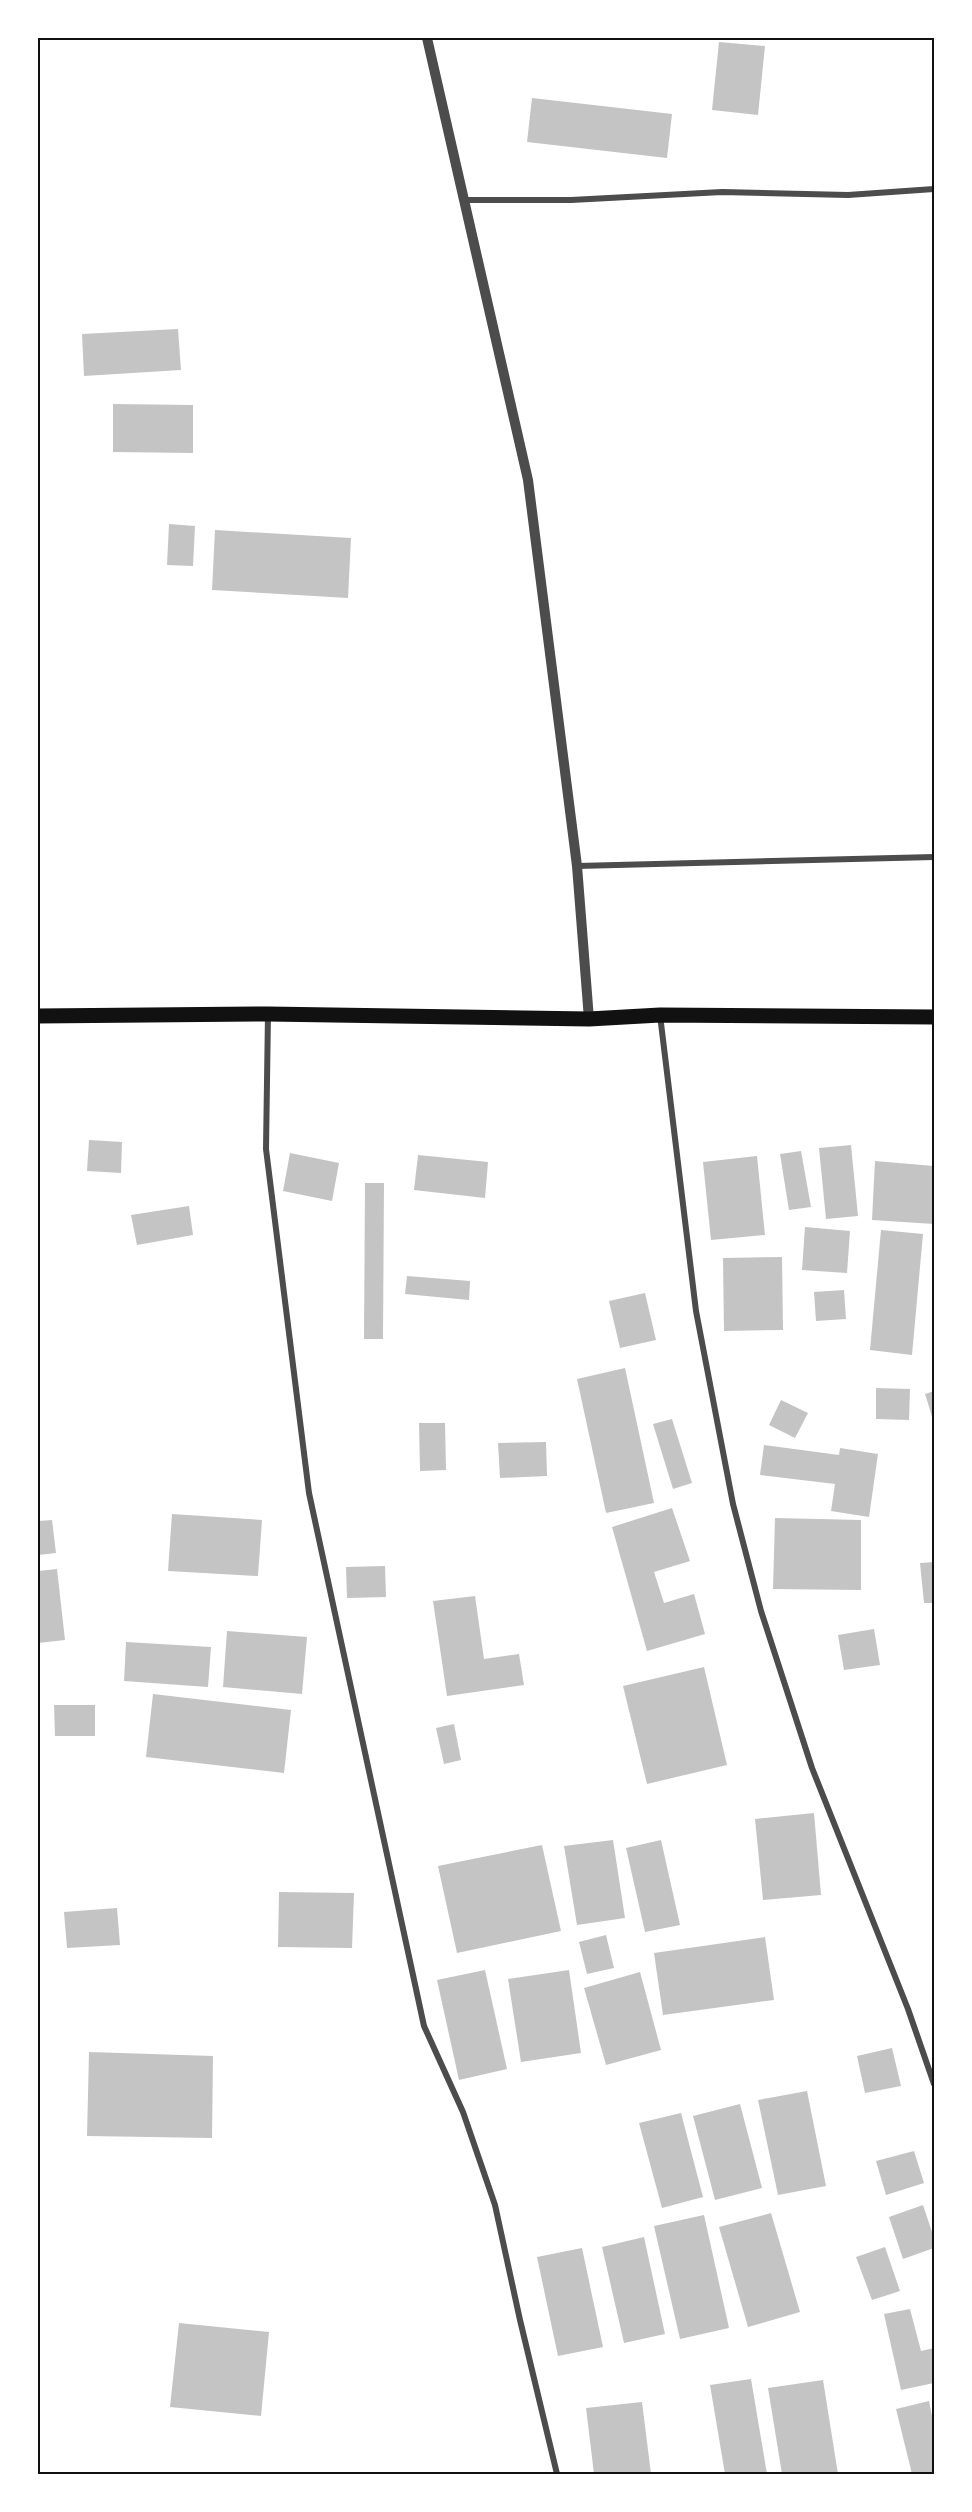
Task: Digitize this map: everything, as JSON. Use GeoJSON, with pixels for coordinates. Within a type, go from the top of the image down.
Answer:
{"type":"FeatureCollection","features":[{"type":"Feature","properties":{"kind":"main road"},"geometry":{"type":"LineString","coordinates":[[38,1016],[268,1014],[589,1019],[660,1015],[934,1017]]}},
{"type":"Feature","properties":{"kind":"street"},"geometry":{"type":"LineString","coordinates":[[427,38],[528,480],[577,866],[589,1019]]}},
{"type":"Feature","properties":{"kind":"street"},"geometry":{"type":"LineString","coordinates":[[464,200],[571,200],[722,192],[848,195],[934,189]]}},
{"type":"Feature","properties":{"kind":"street"},"geometry":{"type":"LineString","coordinates":[[577,866],[934,857]]}},
{"type":"Feature","properties":{"kind":"street"},"geometry":{"type":"LineString","coordinates":[[268,1014],[266,1149],[309,1494],[424,2026],[462,2112],[495,2205],[557,2475]]}},
{"type":"Feature","properties":{"kind":"street"},"geometry":{"type":"LineString","coordinates":[[660,1015],[696,1311],[733,1504],[761,1611],[812,1768],[908,2009],[934,2084]]}},
{"type":"Feature","properties":{"kind":"building"},"geometry":{"type":"Polygon","coordinates":[[[719,42],[765,46],[758,115],[712,110],[719,42]]]}},
{"type":"Feature","properties":{"kind":"building"},"geometry":{"type":"Polygon","coordinates":[[[532,98],[672,114],[667,158],[527,142],[532,98]]]}},
{"type":"Feature","properties":{"kind":"building"},"geometry":{"type":"Polygon","coordinates":[[[178,329],[181,370],[84,376],[82,334],[178,329]]]}},
{"type":"Feature","properties":{"kind":"building"},"geometry":{"type":"Polygon","coordinates":[[[113,404],[193,405],[193,453],[113,452],[113,404]]]}},
{"type":"Feature","properties":{"kind":"building"},"geometry":{"type":"Polygon","coordinates":[[[169,524],[195,526],[193,566],[167,565],[169,524]]]}},
{"type":"Feature","properties":{"kind":"building"},"geometry":{"type":"Polygon","coordinates":[[[215,530],[351,538],[348,598],[212,590],[215,530]]]}},
{"type":"Feature","properties":{"kind":"building"},"geometry":{"type":"Polygon","coordinates":[[[89,1140],[122,1142],[121,1173],[87,1171],[89,1140]]]}},
{"type":"Feature","properties":{"kind":"building"},"geometry":{"type":"Polygon","coordinates":[[[851,1145],[858,1216],[826,1219],[819,1148],[851,1145]]]}},
{"type":"Feature","properties":{"kind":"building"},"geometry":{"type":"Polygon","coordinates":[[[801,1151],[811,1207],[789,1210],[780,1154],[801,1151]]]}},
{"type":"Feature","properties":{"kind":"building"},"geometry":{"type":"Polygon","coordinates":[[[290,1153],[339,1163],[332,1201],[283,1191],[290,1153]]]}},
{"type":"Feature","properties":{"kind":"building"},"geometry":{"type":"Polygon","coordinates":[[[418,1155],[488,1162],[485,1198],[414,1190],[418,1155]]]}},
{"type":"Feature","properties":{"kind":"building"},"geometry":{"type":"Polygon","coordinates":[[[757,1156],[765,1235],[711,1240],[703,1162],[757,1156]]]}},
{"type":"Feature","properties":{"kind":"building"},"geometry":{"type":"Polygon","coordinates":[[[875,1161],[934,1166],[934,1224],[872,1220],[875,1161]]]}},
{"type":"Feature","properties":{"kind":"building"},"geometry":{"type":"Polygon","coordinates":[[[365,1183],[384,1183],[383,1339],[364,1339],[365,1183]]]}},
{"type":"Feature","properties":{"kind":"building"},"geometry":{"type":"Polygon","coordinates":[[[189,1206],[193,1235],[137,1245],[131,1215],[189,1206]]]}},
{"type":"Feature","properties":{"kind":"building"},"geometry":{"type":"Polygon","coordinates":[[[805,1227],[850,1231],[847,1273],[802,1270],[805,1227]]]}},
{"type":"Feature","properties":{"kind":"building"},"geometry":{"type":"Polygon","coordinates":[[[881,1230],[923,1234],[912,1355],[870,1350],[881,1230]]]}},
{"type":"Feature","properties":{"kind":"building"},"geometry":{"type":"Polygon","coordinates":[[[782,1257],[783,1330],[724,1331],[723,1258],[782,1257]]]}},
{"type":"Feature","properties":{"kind":"building"},"geometry":{"type":"Polygon","coordinates":[[[407,1276],[470,1281],[469,1300],[405,1294],[407,1276]]]}},
{"type":"Feature","properties":{"kind":"building"},"geometry":{"type":"Polygon","coordinates":[[[844,1290],[846,1319],[816,1321],[814,1292],[844,1290]]]}},
{"type":"Feature","properties":{"kind":"building"},"geometry":{"type":"Polygon","coordinates":[[[645,1293],[656,1340],[620,1348],[609,1301],[645,1293]]]}},
{"type":"Feature","properties":{"kind":"building"},"geometry":{"type":"Polygon","coordinates":[[[625,1368],[654,1503],[606,1513],[577,1379],[625,1368]]]}},
{"type":"Feature","properties":{"kind":"building"},"geometry":{"type":"Polygon","coordinates":[[[876,1388],[910,1389],[909,1420],[876,1419],[876,1388]]]}},
{"type":"Feature","properties":{"kind":"building"},"geometry":{"type":"Polygon","coordinates":[[[934,1391],[934,1423],[925,1394],[934,1391]]]}},
{"type":"Feature","properties":{"kind":"building"},"geometry":{"type":"Polygon","coordinates":[[[781,1400],[808,1413],[795,1438],[769,1425],[781,1400]]]}},
{"type":"Feature","properties":{"kind":"building"},"geometry":{"type":"Polygon","coordinates":[[[672,1419],[692,1483],[673,1489],[653,1424],[672,1419]]]}},
{"type":"Feature","properties":{"kind":"building"},"geometry":{"type":"Polygon","coordinates":[[[419,1423],[445,1423],[446,1470],[420,1471],[419,1423]]]}},
{"type":"Feature","properties":{"kind":"building"},"geometry":{"type":"Polygon","coordinates":[[[546,1442],[547,1476],[500,1478],[498,1443],[546,1442]]]}},
{"type":"Feature","properties":{"kind":"building"},"geometry":{"type":"Polygon","coordinates":[[[764,1445],[839,1455],[840,1448],[878,1454],[869,1517],[831,1511],[835,1484],[760,1475],[764,1445]]]}},
{"type":"Feature","properties":{"kind":"building"},"geometry":{"type":"Polygon","coordinates":[[[672,1508],[690,1561],[654,1572],[664,1603],[694,1594],[705,1634],[647,1651],[612,1527],[672,1508]]]}},
{"type":"Feature","properties":{"kind":"building"},"geometry":{"type":"Polygon","coordinates":[[[172,1514],[262,1520],[258,1576],[168,1571],[172,1514]]]}},
{"type":"Feature","properties":{"kind":"building"},"geometry":{"type":"Polygon","coordinates":[[[775,1518],[861,1520],[861,1590],[773,1589],[775,1518]]]}},
{"type":"Feature","properties":{"kind":"building"},"geometry":{"type":"Polygon","coordinates":[[[52,1520],[56,1553],[38,1555],[38,1521],[52,1520]]]}},
{"type":"Feature","properties":{"kind":"building"},"geometry":{"type":"Polygon","coordinates":[[[934,1562],[934,1603],[924,1603],[920,1563],[934,1562]]]}},
{"type":"Feature","properties":{"kind":"building"},"geometry":{"type":"Polygon","coordinates":[[[385,1566],[386,1597],[347,1598],[346,1567],[385,1566]]]}},
{"type":"Feature","properties":{"kind":"building"},"geometry":{"type":"Polygon","coordinates":[[[57,1569],[65,1640],[38,1643],[38,1571],[57,1569]]]}},
{"type":"Feature","properties":{"kind":"building"},"geometry":{"type":"Polygon","coordinates":[[[475,1596],[484,1659],[519,1654],[524,1685],[447,1696],[433,1601],[475,1596]]]}},
{"type":"Feature","properties":{"kind":"building"},"geometry":{"type":"Polygon","coordinates":[[[874,1629],[880,1665],[844,1670],[838,1635],[874,1629]]]}},
{"type":"Feature","properties":{"kind":"building"},"geometry":{"type":"Polygon","coordinates":[[[227,1631],[307,1637],[302,1694],[223,1687],[227,1631]]]}},
{"type":"Feature","properties":{"kind":"building"},"geometry":{"type":"Polygon","coordinates":[[[126,1642],[211,1647],[208,1687],[124,1681],[126,1642]]]}},
{"type":"Feature","properties":{"kind":"building"},"geometry":{"type":"Polygon","coordinates":[[[704,1667],[727,1765],[647,1784],[623,1686],[704,1667]]]}},
{"type":"Feature","properties":{"kind":"building"},"geometry":{"type":"Polygon","coordinates":[[[153,1694],[291,1710],[284,1773],[146,1757],[153,1694]]]}},
{"type":"Feature","properties":{"kind":"building"},"geometry":{"type":"Polygon","coordinates":[[[54,1705],[95,1705],[95,1736],[55,1736],[54,1705]]]}},
{"type":"Feature","properties":{"kind":"building"},"geometry":{"type":"Polygon","coordinates":[[[454,1724],[461,1760],[444,1764],[436,1728],[454,1724]]]}},
{"type":"Feature","properties":{"kind":"building"},"geometry":{"type":"Polygon","coordinates":[[[814,1813],[821,1895],[763,1900],[755,1819],[814,1813]]]}},
{"type":"Feature","properties":{"kind":"building"},"geometry":{"type":"Polygon","coordinates":[[[613,1840],[625,1918],[577,1925],[564,1846],[613,1840]]]}},
{"type":"Feature","properties":{"kind":"building"},"geometry":{"type":"Polygon","coordinates":[[[661,1840],[680,1925],[645,1932],[626,1848],[661,1840]]]}},
{"type":"Feature","properties":{"kind":"building"},"geometry":{"type":"Polygon","coordinates":[[[542,1845],[561,1931],[457,1953],[438,1866],[542,1845]]]}},
{"type":"Feature","properties":{"kind":"building"},"geometry":{"type":"Polygon","coordinates":[[[279,1892],[354,1893],[352,1948],[278,1947],[279,1892]]]}},
{"type":"Feature","properties":{"kind":"building"},"geometry":{"type":"Polygon","coordinates":[[[117,1908],[120,1945],[67,1948],[64,1912],[117,1908]]]}},
{"type":"Feature","properties":{"kind":"building"},"geometry":{"type":"Polygon","coordinates":[[[606,1935],[614,1968],[587,1974],[579,1942],[606,1935]]]}},
{"type":"Feature","properties":{"kind":"building"},"geometry":{"type":"Polygon","coordinates":[[[765,1937],[774,2000],[663,2015],[654,1953],[765,1937]]]}},
{"type":"Feature","properties":{"kind":"building"},"geometry":{"type":"Polygon","coordinates":[[[485,1970],[507,2069],[459,2080],[437,1980],[485,1970]]]}},
{"type":"Feature","properties":{"kind":"building"},"geometry":{"type":"Polygon","coordinates":[[[569,1970],[581,2053],[521,2062],[508,1979],[569,1970]]]}},
{"type":"Feature","properties":{"kind":"building"},"geometry":{"type":"Polygon","coordinates":[[[640,1972],[661,2050],[606,2065],[584,1988],[640,1972]]]}},
{"type":"Feature","properties":{"kind":"building"},"geometry":{"type":"Polygon","coordinates":[[[892,2048],[901,2086],[865,2093],[857,2056],[892,2048]]]}},
{"type":"Feature","properties":{"kind":"building"},"geometry":{"type":"Polygon","coordinates":[[[89,2052],[213,2056],[212,2138],[87,2136],[89,2052]]]}},
{"type":"Feature","properties":{"kind":"building"},"geometry":{"type":"Polygon","coordinates":[[[807,2091],[826,2186],[778,2195],[758,2100],[807,2091]]]}},
{"type":"Feature","properties":{"kind":"building"},"geometry":{"type":"Polygon","coordinates":[[[740,2104],[762,2188],[715,2200],[693,2116],[740,2104]]]}},
{"type":"Feature","properties":{"kind":"building"},"geometry":{"type":"Polygon","coordinates":[[[681,2113],[703,2197],[662,2208],[639,2123],[681,2113]]]}},
{"type":"Feature","properties":{"kind":"building"},"geometry":{"type":"Polygon","coordinates":[[[914,2151],[924,2183],[886,2195],[876,2161],[914,2151]]]}},
{"type":"Feature","properties":{"kind":"building"},"geometry":{"type":"Polygon","coordinates":[[[923,2205],[934,2238],[934,2248],[903,2259],[889,2217],[923,2205]]]}},
{"type":"Feature","properties":{"kind":"building"},"geometry":{"type":"Polygon","coordinates":[[[771,2213],[800,2312],[748,2327],[719,2227],[771,2213]]]}},
{"type":"Feature","properties":{"kind":"building"},"geometry":{"type":"Polygon","coordinates":[[[704,2215],[729,2328],[680,2339],[654,2226],[704,2215]]]}},
{"type":"Feature","properties":{"kind":"building"},"geometry":{"type":"Polygon","coordinates":[[[644,2237],[665,2334],[624,2343],[602,2247],[644,2237]]]}},
{"type":"Feature","properties":{"kind":"building"},"geometry":{"type":"Polygon","coordinates":[[[885,2247],[900,2291],[872,2300],[856,2257],[885,2247]]]}},
{"type":"Feature","properties":{"kind":"building"},"geometry":{"type":"Polygon","coordinates":[[[582,2248],[603,2347],[558,2356],[537,2257],[582,2248]]]}},
{"type":"Feature","properties":{"kind":"building"},"geometry":{"type":"Polygon","coordinates":[[[910,2309],[921,2351],[934,2348],[934,2383],[901,2390],[884,2314],[910,2309]]]}},
{"type":"Feature","properties":{"kind":"building"},"geometry":{"type":"Polygon","coordinates":[[[179,2323],[269,2332],[261,2416],[170,2407],[179,2323]]]}},
{"type":"Feature","properties":{"kind":"building"},"geometry":{"type":"Polygon","coordinates":[[[751,2379],[767,2474],[725,2474],[710,2385],[751,2379]]]}},
{"type":"Feature","properties":{"kind":"building"},"geometry":{"type":"Polygon","coordinates":[[[823,2380],[838,2474],[782,2474],[768,2388],[823,2380]]]}},
{"type":"Feature","properties":{"kind":"building"},"geometry":{"type":"Polygon","coordinates":[[[929,2401],[934,2426],[934,2474],[912,2474],[896,2409],[929,2401]]]}},
{"type":"Feature","properties":{"kind":"building"},"geometry":{"type":"Polygon","coordinates":[[[642,2402],[651,2474],[594,2474],[586,2408],[642,2402]]]}}]}
